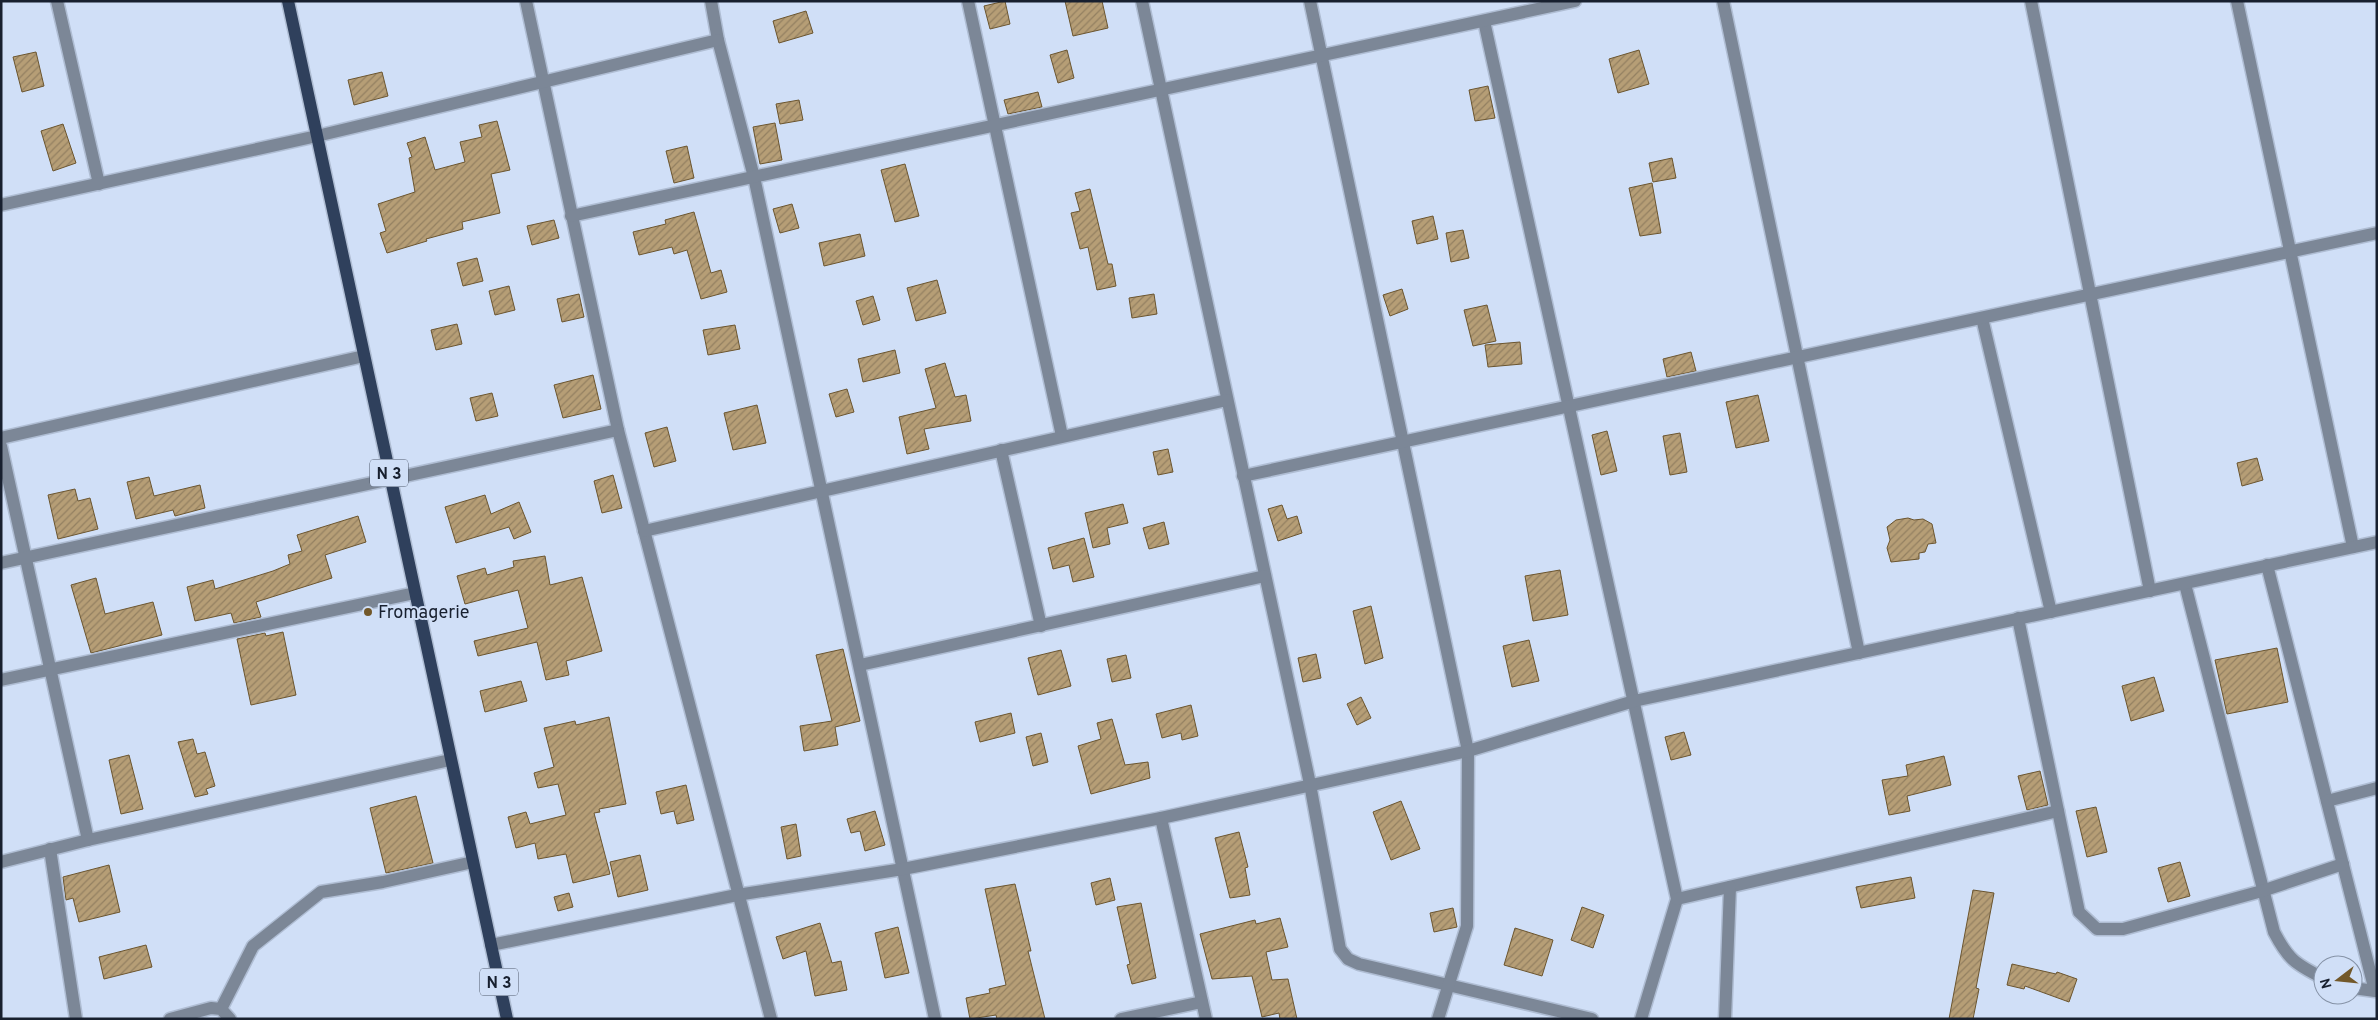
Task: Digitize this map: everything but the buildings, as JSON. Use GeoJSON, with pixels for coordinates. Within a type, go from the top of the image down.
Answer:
{"type":"FeatureCollection","features":[{"type":"Feature","properties":{"kind":"main road","name":"N 3"},"geometry":{"type":"LineString","coordinates":[[288,1],[507,1019]]}},
{"type":"Feature","properties":{"kind":"street"},"geometry":{"type":"LineString","coordinates":[[58,1],[99,184]]}},
{"type":"Feature","properties":{"kind":"street"},"geometry":{"type":"LineString","coordinates":[[526,1],[618,430],[771,1019]]}},
{"type":"Feature","properties":{"kind":"street"},"geometry":{"type":"LineString","coordinates":[[711,1],[718,40],[754,177],[936,1019]]}},
{"type":"Feature","properties":{"kind":"street"},"geometry":{"type":"LineString","coordinates":[[968,1],[1062,436]]}},
{"type":"Feature","properties":{"kind":"street"},"geometry":{"type":"LineString","coordinates":[[1142,1],[1310,784],[1340,949],[1348,959],[1359,964],[1592,1019]]}},
{"type":"Feature","properties":{"kind":"street"},"geometry":{"type":"LineString","coordinates":[[1310,1],[1468,751],[1467,926],[1438,1019]]}},
{"type":"Feature","properties":{"kind":"street"},"geometry":{"type":"LineString","coordinates":[[572,216],[1575,1]]}},
{"type":"Feature","properties":{"kind":"street"},"geometry":{"type":"LineString","coordinates":[[1722,1],[1859,652]]}},
{"type":"Feature","properties":{"kind":"street"},"geometry":{"type":"LineString","coordinates":[[2031,1],[2150,591]]}},
{"type":"Feature","properties":{"kind":"street"},"geometry":{"type":"LineString","coordinates":[[2237,1],[2353,547]]}},
{"type":"Feature","properties":{"kind":"street"},"geometry":{"type":"LineString","coordinates":[[1484,21],[1677,899],[1641,1019]]}},
{"type":"Feature","properties":{"kind":"street"},"geometry":{"type":"LineString","coordinates":[[1,205],[317,136],[718,40]]}},
{"type":"Feature","properties":{"kind":"street"},"geometry":{"type":"LineString","coordinates":[[1243,476],[2377,233]]}},
{"type":"Feature","properties":{"kind":"street"},"geometry":{"type":"LineString","coordinates":[[1982,318],[2051,612]]}},
{"type":"Feature","properties":{"kind":"street"},"geometry":{"type":"LineString","coordinates":[[1,438],[364,356]]}},
{"type":"Feature","properties":{"kind":"street"},"geometry":{"type":"LineString","coordinates":[[644,531],[822,489],[1227,400]]}},
{"type":"Feature","properties":{"kind":"street"},"geometry":{"type":"LineString","coordinates":[[1,563],[618,430]]}},
{"type":"Feature","properties":{"kind":"street"},"geometry":{"type":"LineString","coordinates":[[1,446],[88,840]]}},
{"type":"Feature","properties":{"kind":"street"},"geometry":{"type":"LineString","coordinates":[[1001,450],[1042,626]]}},
{"type":"Feature","properties":{"kind":"street"},"geometry":{"type":"LineString","coordinates":[[491,945],[737,894],[903,869],[1161,818],[1468,751],[1634,701],[2377,542]]}},
{"type":"Feature","properties":{"kind":"street"},"geometry":{"type":"LineString","coordinates":[[2267,566],[2375,991],[2363,989]]}},
{"type":"Feature","properties":{"kind":"street"},"geometry":{"type":"LineString","coordinates":[[860,665],[1265,576]]}},
{"type":"Feature","properties":{"kind":"street"},"geometry":{"type":"LineString","coordinates":[[2185,584],[2274,932],[2286,954],[2313,973]]}},
{"type":"Feature","properties":{"kind":"street"},"geometry":{"type":"LineString","coordinates":[[1,680],[415,593]]}},
{"type":"Feature","properties":{"kind":"street"},"geometry":{"type":"LineString","coordinates":[[2018,618],[2079,912],[2097,929],[2123,929],[2262,891],[2343,864]]}},
{"type":"Feature","properties":{"kind":"street"},"geometry":{"type":"LineString","coordinates":[[1,862],[88,840],[450,760]]}},
{"type":"Feature","properties":{"kind":"street"},"geometry":{"type":"LineString","coordinates":[[2327,801],[2377,788]]}},
{"type":"Feature","properties":{"kind":"street"},"geometry":{"type":"LineString","coordinates":[[1677,899],[2058,811]]}},
{"type":"Feature","properties":{"kind":"street"},"geometry":{"type":"LineString","coordinates":[[1161,818],[1206,1019]]}},
{"type":"Feature","properties":{"kind":"street"},"geometry":{"type":"LineString","coordinates":[[50,849],[76,1019]]}},
{"type":"Feature","properties":{"kind":"street"},"geometry":{"type":"LineString","coordinates":[[220,1009],[253,946],[322,892],[382,882],[473,862]]}},
{"type":"Feature","properties":{"kind":"street"},"geometry":{"type":"LineString","coordinates":[[1725,1019],[1730,887]]}},
{"type":"Feature","properties":{"kind":"street"},"geometry":{"type":"LineString","coordinates":[[1122,1019],[1202,1002]]}},
{"type":"Feature","properties":{"kind":"street"},"geometry":{"type":"LineString","coordinates":[[170,1019],[211,1008],[220,1009],[230,1019]]}},
{"type":"Feature","properties":{"kind":"place","name":"Fromagerie"},"geometry":{"type":"Point","coordinates":[368,612]}}]}
